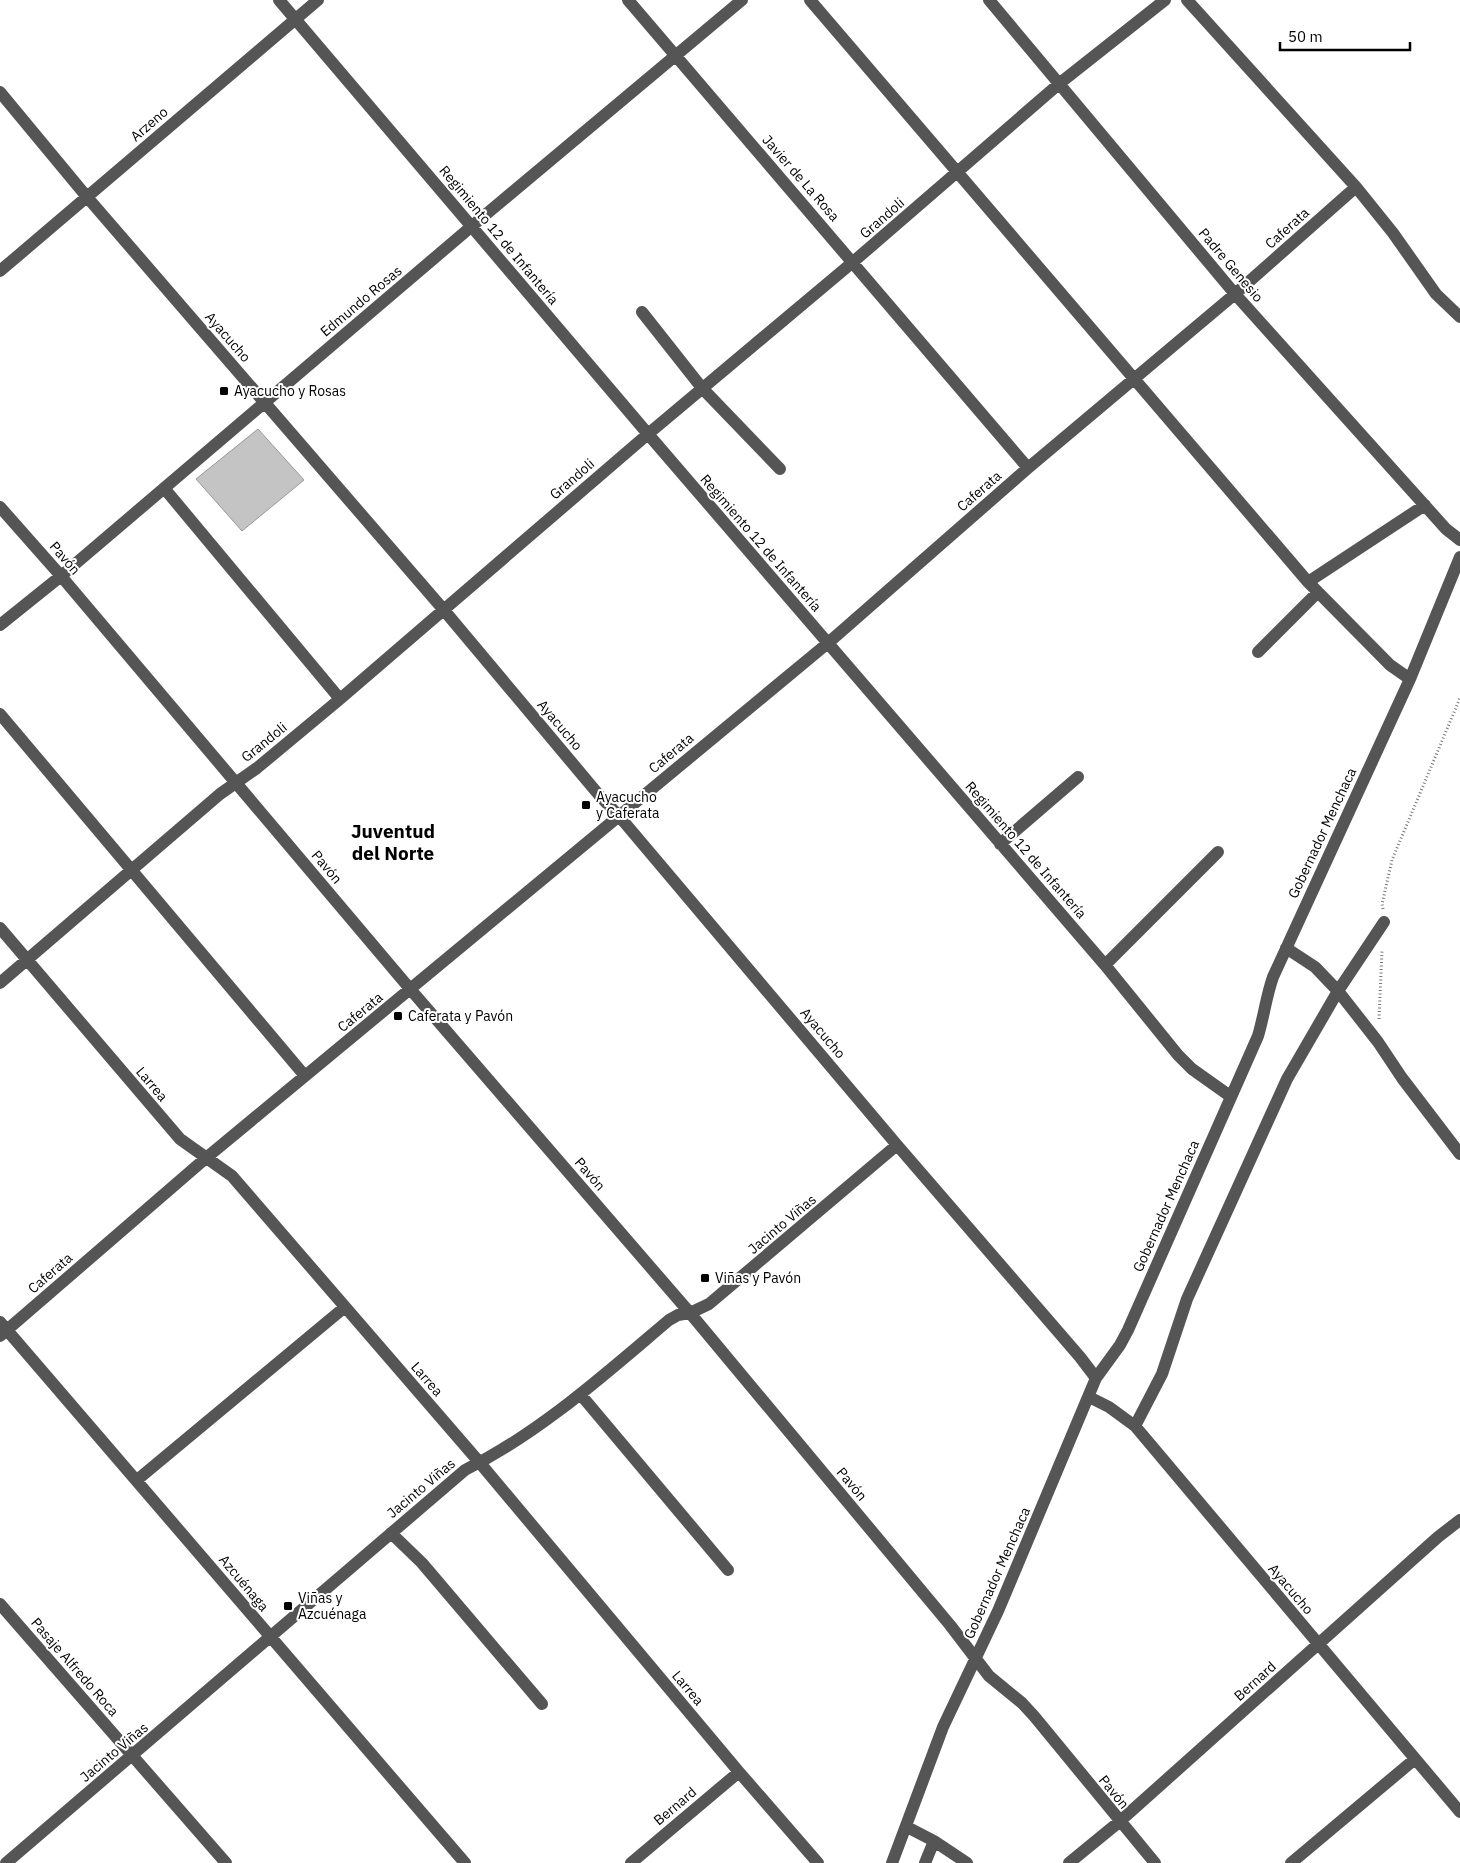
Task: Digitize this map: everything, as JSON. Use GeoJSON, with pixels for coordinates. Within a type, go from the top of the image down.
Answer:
{"type":"FeatureCollection","features":[{"type":"Feature","properties":{"kind":"street","name":"Regimiento 12 de Infantería"},"geometry":{"type":"LineString","coordinates":[[279,0],[1192,1069],[1230,1096]]}},
{"type":"Feature","properties":{"kind":"street","name":"Arzeno"},"geometry":{"type":"LineString","coordinates":[[0,272],[318,0]]}},
{"type":"Feature","properties":{"kind":"street","name":"Javier de La Rosa"},"geometry":{"type":"LineString","coordinates":[[628,0],[1028,468]]}},
{"type":"Feature","properties":{"kind":"street","name":"Edmundo Rosas"},"geometry":{"type":"LineString","coordinates":[[0,626],[742,0]]}},
{"type":"Feature","properties":{"kind":"street"},"geometry":{"type":"LineString","coordinates":[[810,0],[1308,582],[1390,665],[1410,679]]}},
{"type":"Feature","properties":{"kind":"street","name":"Padre Genesio"},"geometry":{"type":"LineString","coordinates":[[989,0],[1235,294],[1446,529],[1460,540]]}},
{"type":"Feature","properties":{"kind":"street","name":"Grandoli"},"geometry":{"type":"LineString","coordinates":[[0,983],[220,794],[257,768],[340,699],[702,388],[958,173],[1060,83],[1165,0]]}},
{"type":"Feature","properties":{"kind":"street"},"geometry":{"type":"LineString","coordinates":[[1187,0],[1356,187],[1393,233],[1436,294],[1460,317]]}},
{"type":"Feature","properties":{"kind":"street","name":"Ayacucho"},"geometry":{"type":"LineString","coordinates":[[0,92],[443,609],[1096,1378]]}},
{"type":"Feature","properties":{"kind":"street","name":"Caferata"},"geometry":{"type":"LineString","coordinates":[[2,1329],[828,643],[1028,468],[1235,294],[1356,187]]}},
{"type":"Feature","properties":{"kind":"street"},"geometry":{"type":"LineString","coordinates":[[642,312],[702,388],[780,469]]}},
{"type":"Feature","properties":{"kind":"street"},"geometry":{"type":"LineString","coordinates":[[164,488],[340,699]]}},
{"type":"Feature","properties":{"kind":"street"},"geometry":{"type":"LineString","coordinates":[[1308,582],[1425,505]]}},
{"type":"Feature","properties":{"kind":"street","name":"Pavón"},"geometry":{"type":"LineString","coordinates":[[0,507],[61,576],[411,990],[690,1313],[950,1625],[989,1676],[1028,1710],[1154,1863]]}},
{"type":"Feature","properties":{"kind":"street","name":"Gobernador Menchaca"},"geometry":{"type":"LineString","coordinates":[[892,1863],[943,1727],[998,1611],[1096,1378],[1120,1345],[1128,1330],[1258,1036],[1268,992],[1286,948],[1410,679],[1460,557]]}},
{"type":"Feature","properties":{"kind":"street"},"geometry":{"type":"LineString","coordinates":[[1258,652],[1318,592]]}},
{"type":"Feature","properties":{"kind":"street"},"geometry":{"type":"LineString","coordinates":[[0,714],[305,1076]]}},
{"type":"Feature","properties":{"kind":"street"},"geometry":{"type":"LineString","coordinates":[[1000,844],[1078,777]]}},
{"type":"Feature","properties":{"kind":"street"},"geometry":{"type":"LineString","coordinates":[[1105,965],[1218,852]]}},
{"type":"Feature","properties":{"kind":"street"},"geometry":{"type":"LineString","coordinates":[[1134,1426],[1162,1374],[1187,1299],[1287,1079],[1338,992],[1384,922]]}},
{"type":"Feature","properties":{"kind":"street","name":"Larrea"},"geometry":{"type":"LineString","coordinates":[[0,928],[180,1139],[232,1176],[480,1463],[739,1772],[818,1863]]}},
{"type":"Feature","properties":{"kind":"street"},"geometry":{"type":"LineString","coordinates":[[1286,948],[1315,967],[1338,992],[1378,1042],[1402,1078],[1460,1154]]}},
{"type":"Feature","properties":{"kind":"street","name":"Jacinto Viñas"},"geometry":{"type":"LineString","coordinates":[[6,1863],[465,1470],[507,1447],[581,1395],[669,1320],[709,1304],[725,1292],[898,1145]]}},
{"type":"Feature","properties":{"kind":"street"},"geometry":{"type":"LineString","coordinates":[[137,1480],[345,1307]]}},
{"type":"Feature","properties":{"kind":"street","name":"Azcuénaga"},"geometry":{"type":"LineString","coordinates":[[2,1329],[137,1480],[465,1863]]}},
{"type":"Feature","properties":{"kind":"street"},"geometry":{"type":"LineString","coordinates":[[581,1395],[728,1570]]}},
{"type":"Feature","properties":{"kind":"street","name":"Ayacucho"},"geometry":{"type":"LineString","coordinates":[[1089,1397],[1109,1406],[1134,1426],[1460,1812]]}},
{"type":"Feature","properties":{"kind":"street","name":"Bernard"},"geometry":{"type":"LineString","coordinates":[[1069,1863],[1119,1822],[1438,1537],[1460,1520]]}},
{"type":"Feature","properties":{"kind":"street"},"geometry":{"type":"LineString","coordinates":[[391,1533],[422,1563],[542,1704]]}},
{"type":"Feature","properties":{"kind":"street","name":"Pasaje Alfredo Roca"},"geometry":{"type":"LineString","coordinates":[[0,1604],[226,1863]]}},
{"type":"Feature","properties":{"kind":"street"},"geometry":{"type":"LineString","coordinates":[[1290,1863],[1415,1759]]}},
{"type":"Feature","properties":{"kind":"street","name":"Bernard"},"geometry":{"type":"LineString","coordinates":[[637,1861],[739,1772]]}},
{"type":"Feature","properties":{"kind":"street"},"geometry":{"type":"LineString","coordinates":[[907,1827],[934,1841],[967,1863]]}},
{"type":"Feature","properties":{"kind":"street"},"geometry":{"type":"LineString","coordinates":[[925,1863],[934,1841]]}},
{"type":"Feature","properties":{"kind":"path"},"geometry":{"type":"LineString","coordinates":[[1384,922],[1382,904],[1392,860],[1460,698]]}},
{"type":"Feature","properties":{"kind":"path"},"geometry":{"type":"LineString","coordinates":[[1378,1042],[1382,950]]}},
{"type":"Feature","properties":{"kind":"building"},"geometry":{"type":"Polygon","coordinates":[[[258,429],[304,480],[242,531],[196,479],[258,429]]]}},
{"type":"Feature","properties":{"kind":"place","name":"Ayacucho y Rosas"},"geometry":{"type":"Point","coordinates":[224,391]}},
{"type":"Feature","properties":{"kind":"place","name":"Ayacucho y Caferata"},"geometry":{"type":"Point","coordinates":[586,805]}},
{"type":"Feature","properties":{"kind":"place","name":"Caferata y Pavón"},"geometry":{"type":"Point","coordinates":[398,1016]}},
{"type":"Feature","properties":{"kind":"place","name":"Viñas y Pavón"},"geometry":{"type":"Point","coordinates":[705,1278]}},
{"type":"Feature","properties":{"kind":"place","name":"Viñas y Azcuénaga"},"geometry":{"type":"Point","coordinates":[288,1606]}},
{"type":"Feature","properties":{"kind":"district","name":"Juventud del Norte"},"geometry":{"type":"Point","coordinates":[393,842]}}]}
